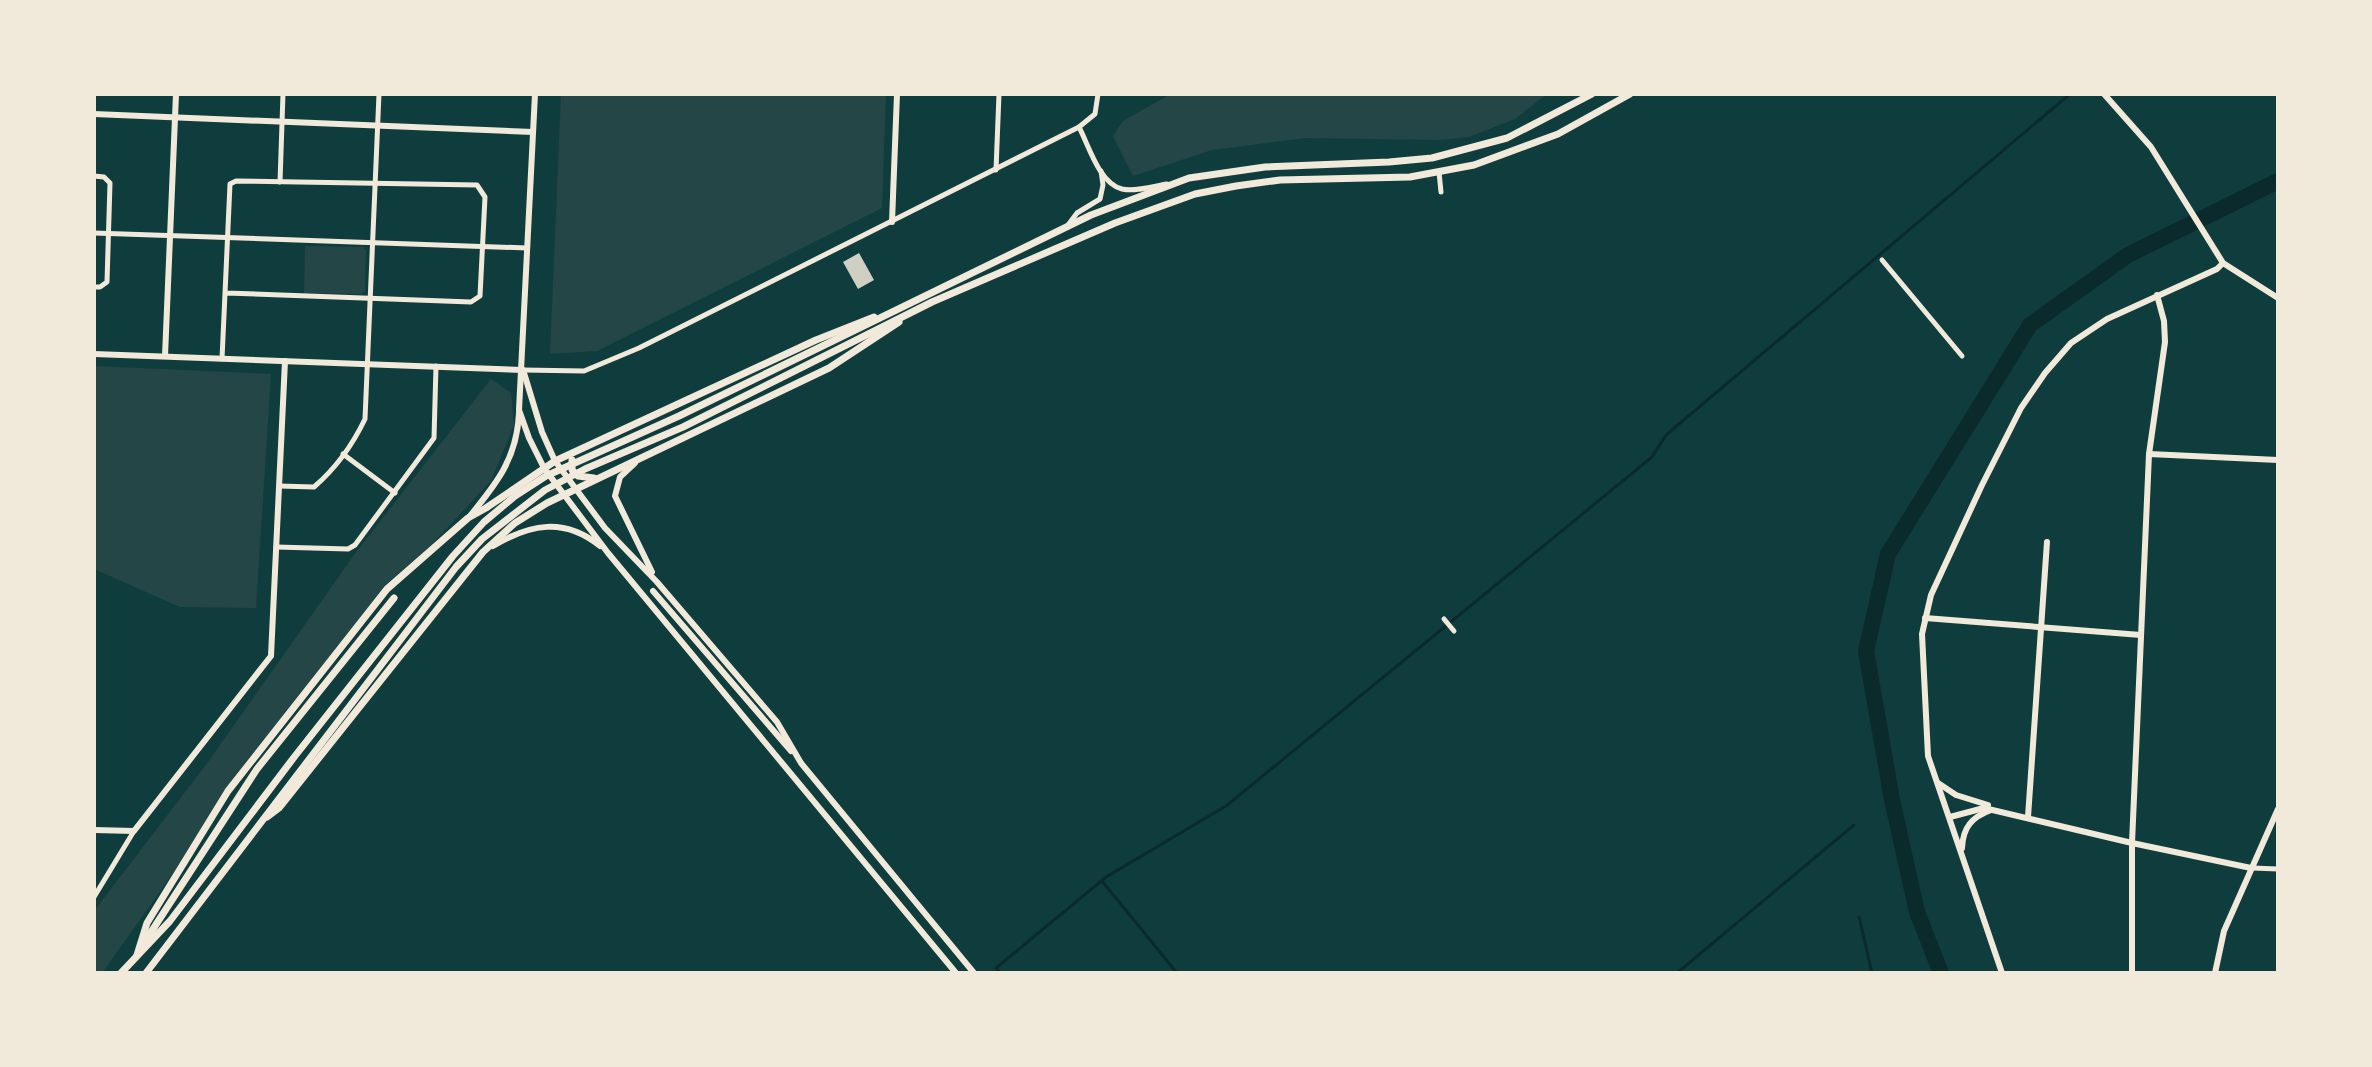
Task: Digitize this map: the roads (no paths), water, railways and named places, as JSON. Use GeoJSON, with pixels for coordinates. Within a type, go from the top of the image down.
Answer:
{"type":"FeatureCollection","features":[{"type":"Feature","properties":{"kind":"main road"},"geometry":{"type":"LineString","coordinates":[[165,356],[176,94]]}},
{"type":"Feature","properties":{"kind":"main road"},"geometry":{"type":"LineString","coordinates":[[136,957],[147,923],[228,791],[387,589],[468,518],[501,477],[518,428],[535,94]]}},
{"type":"Feature","properties":{"kind":"main road"},"geometry":{"type":"LineString","coordinates":[[892,222],[897,94]]}},
{"type":"Feature","properties":{"kind":"main road"},"geometry":{"type":"LineString","coordinates":[[146,973],[423,608],[482,539],[545,490],[585,469],[683,427],[1091,215],[1181,181],[1265,167],[1432,158],[1507,138],[1592,94]]}},
{"type":"Feature","properties":{"kind":"main road"},"geometry":{"type":"LineString","coordinates":[[121,973],[170,921],[415,603],[484,522],[515,496],[546,476],[928,300],[1115,223],[1195,194],[1280,180],[1410,177],[1474,165],[1558,134],[1630,94]]}},
{"type":"Feature","properties":{"kind":"main road"},"geometry":{"type":"LineString","coordinates":[[2104,94],[2151,147],[2223,263],[2278,298]]}},
{"type":"Feature","properties":{"kind":"main road"},"geometry":{"type":"LineString","coordinates":[[94,114],[533,132]]}},
{"type":"Feature","properties":{"kind":"main road"},"geometry":{"type":"LineString","coordinates":[[2002,973],[1928,756],[1922,634],[1931,595],[2021,408],[2071,343],[2107,319],[2217,269],[2223,263]]}},
{"type":"Feature","properties":{"kind":"main road"},"geometry":{"type":"LineString","coordinates":[[2132,973],[2132,843],[2149,454],[2165,342],[2164,321],[2157,295]]}},
{"type":"Feature","properties":{"kind":"main road"},"geometry":{"type":"LineString","coordinates":[[468,518],[555,461],[816,340],[928,300]]}},
{"type":"Feature","properties":{"kind":"main road"},"geometry":{"type":"LineString","coordinates":[[266,818],[279,808],[483,552],[515,523],[565,493],[829,368],[928,300]]}},
{"type":"Feature","properties":{"kind":"main road"},"geometry":{"type":"LineString","coordinates":[[94,354],[523,370]]}},
{"type":"Feature","properties":{"kind":"main road"},"geometry":{"type":"LineString","coordinates":[[94,830],[134,831],[271,656],[285,361]]}},
{"type":"Feature","properties":{"kind":"main road"},"geometry":{"type":"LineString","coordinates":[[523,370],[542,432],[555,461],[605,528],[657,582],[777,722],[801,763]]}},
{"type":"Feature","properties":{"kind":"main road"},"geometry":{"type":"LineString","coordinates":[[519,410],[544,468],[608,553],[956,973]]}},
{"type":"Feature","properties":{"kind":"main road"},"geometry":{"type":"LineString","coordinates":[[585,447],[573,459],[572,470],[583,478],[599,478]]}},
{"type":"Feature","properties":{"kind":"main road"},"geometry":{"type":"LineString","coordinates":[[2149,454],[2278,460]]}},
{"type":"Feature","properties":{"kind":"main road"},"geometry":{"type":"LineString","coordinates":[[640,459],[620,477],[615,496],[657,582]]}},
{"type":"Feature","properties":{"kind":"main road"},"geometry":{"type":"LineString","coordinates":[[483,552],[518,531],[560,527],[580,531],[608,553]]}},
{"type":"Feature","properties":{"kind":"main road"},"geometry":{"type":"LineString","coordinates":[[2028,817],[2047,542]]}},
{"type":"Feature","properties":{"kind":"main road"},"geometry":{"type":"LineString","coordinates":[[653,591],[801,763],[974,973]]}},
{"type":"Feature","properties":{"kind":"main road"},"geometry":{"type":"LineString","coordinates":[[136,957],[257,769],[394,598]]}},
{"type":"Feature","properties":{"kind":"main road"},"geometry":{"type":"LineString","coordinates":[[1925,618],[2141,635]]}},
{"type":"Feature","properties":{"kind":"main road"},"geometry":{"type":"LineString","coordinates":[[1938,783],[1956,795],[2003,811]]}},
{"type":"Feature","properties":{"kind":"main road"},"geometry":{"type":"LineString","coordinates":[[1950,817],[1967,810],[1992,809],[2251,868]]}},
{"type":"Feature","properties":{"kind":"main road"},"geometry":{"type":"LineString","coordinates":[[1962,851],[1966,826],[1979,814],[1992,809]]}},
{"type":"Feature","properties":{"kind":"main road"},"geometry":{"type":"LineString","coordinates":[[2215,973],[2224,931],[2278,809]]}},
{"type":"Feature","properties":{"kind":"street"},"geometry":{"type":"LineString","coordinates":[[280,182],[283,94]]}},
{"type":"Feature","properties":{"kind":"street"},"geometry":{"type":"LineString","coordinates":[[279,486],[314,487],[324,479],[355,439],[365,419],[379,94]]}},
{"type":"Feature","properties":{"kind":"street"},"geometry":{"type":"LineString","coordinates":[[996,170],[999,94]]}},
{"type":"Feature","properties":{"kind":"street"},"geometry":{"type":"LineString","coordinates":[[523,370],[584,371],[605,364],[1079,127],[1095,114],[1098,94]]}},
{"type":"Feature","properties":{"kind":"street"},"geometry":{"type":"LineString","coordinates":[[1079,127],[1101,170],[1121,189],[1132,190],[1181,181]]}},
{"type":"Feature","properties":{"kind":"street"},"geometry":{"type":"LineString","coordinates":[[1065,228],[1077,213],[1100,199],[1103,185],[1101,170]]}},
{"type":"Feature","properties":{"kind":"street"},"geometry":{"type":"LineString","coordinates":[[1439,172],[1441,192]]}},
{"type":"Feature","properties":{"kind":"street"},"geometry":{"type":"LineString","coordinates":[[94,176],[104,177],[110,183],[107,282],[94,287]]}},
{"type":"Feature","properties":{"kind":"street"},"geometry":{"type":"LineString","coordinates":[[222,359],[230,184],[236,181],[477,185],[485,197],[480,296],[471,302],[226,293]]}},
{"type":"Feature","properties":{"kind":"street"},"geometry":{"type":"LineString","coordinates":[[94,233],[527,248]]}},
{"type":"Feature","properties":{"kind":"street"},"geometry":{"type":"LineString","coordinates":[[1882,260],[1962,356]]}},
{"type":"Feature","properties":{"kind":"street"},"geometry":{"type":"LineString","coordinates":[[276,547],[348,549],[355,545],[434,438],[436,366]]}},
{"type":"Feature","properties":{"kind":"street"},"geometry":{"type":"LineString","coordinates":[[343,454],[395,493]]}},
{"type":"Feature","properties":{"kind":"street"},"geometry":{"type":"LineString","coordinates":[[1444,619],[1454,631]]}},
{"type":"Feature","properties":{"kind":"street"},"geometry":{"type":"LineString","coordinates":[[95,895],[134,831]]}},
{"type":"Feature","properties":{"kind":"street"},"geometry":{"type":"LineString","coordinates":[[2251,868],[2278,869]]}},
{"type":"Feature","properties":{"kind":"waterway"},"geometry":{"type":"LineString","coordinates":[[1000,973],[996,968],[1106,877],[1226,806],[1652,457],[1666,435],[2070,94]]}},
{"type":"Feature","properties":{"kind":"waterway"},"geometry":{"type":"LineString","coordinates":[[1941,973],[1917,912],[1892,800],[1866,651],[1888,554],[2030,325],[2128,255],[2278,181]]}},
{"type":"Feature","properties":{"kind":"waterway"},"geometry":{"type":"LineString","coordinates":[[1677,973],[1854,825]]}},
{"type":"Feature","properties":{"kind":"waterway"},"geometry":{"type":"LineString","coordinates":[[1102,881],[1177,973]]}},
{"type":"Feature","properties":{"kind":"waterway"},"geometry":{"type":"LineString","coordinates":[[1859,917],[1872,973]]}}]}
